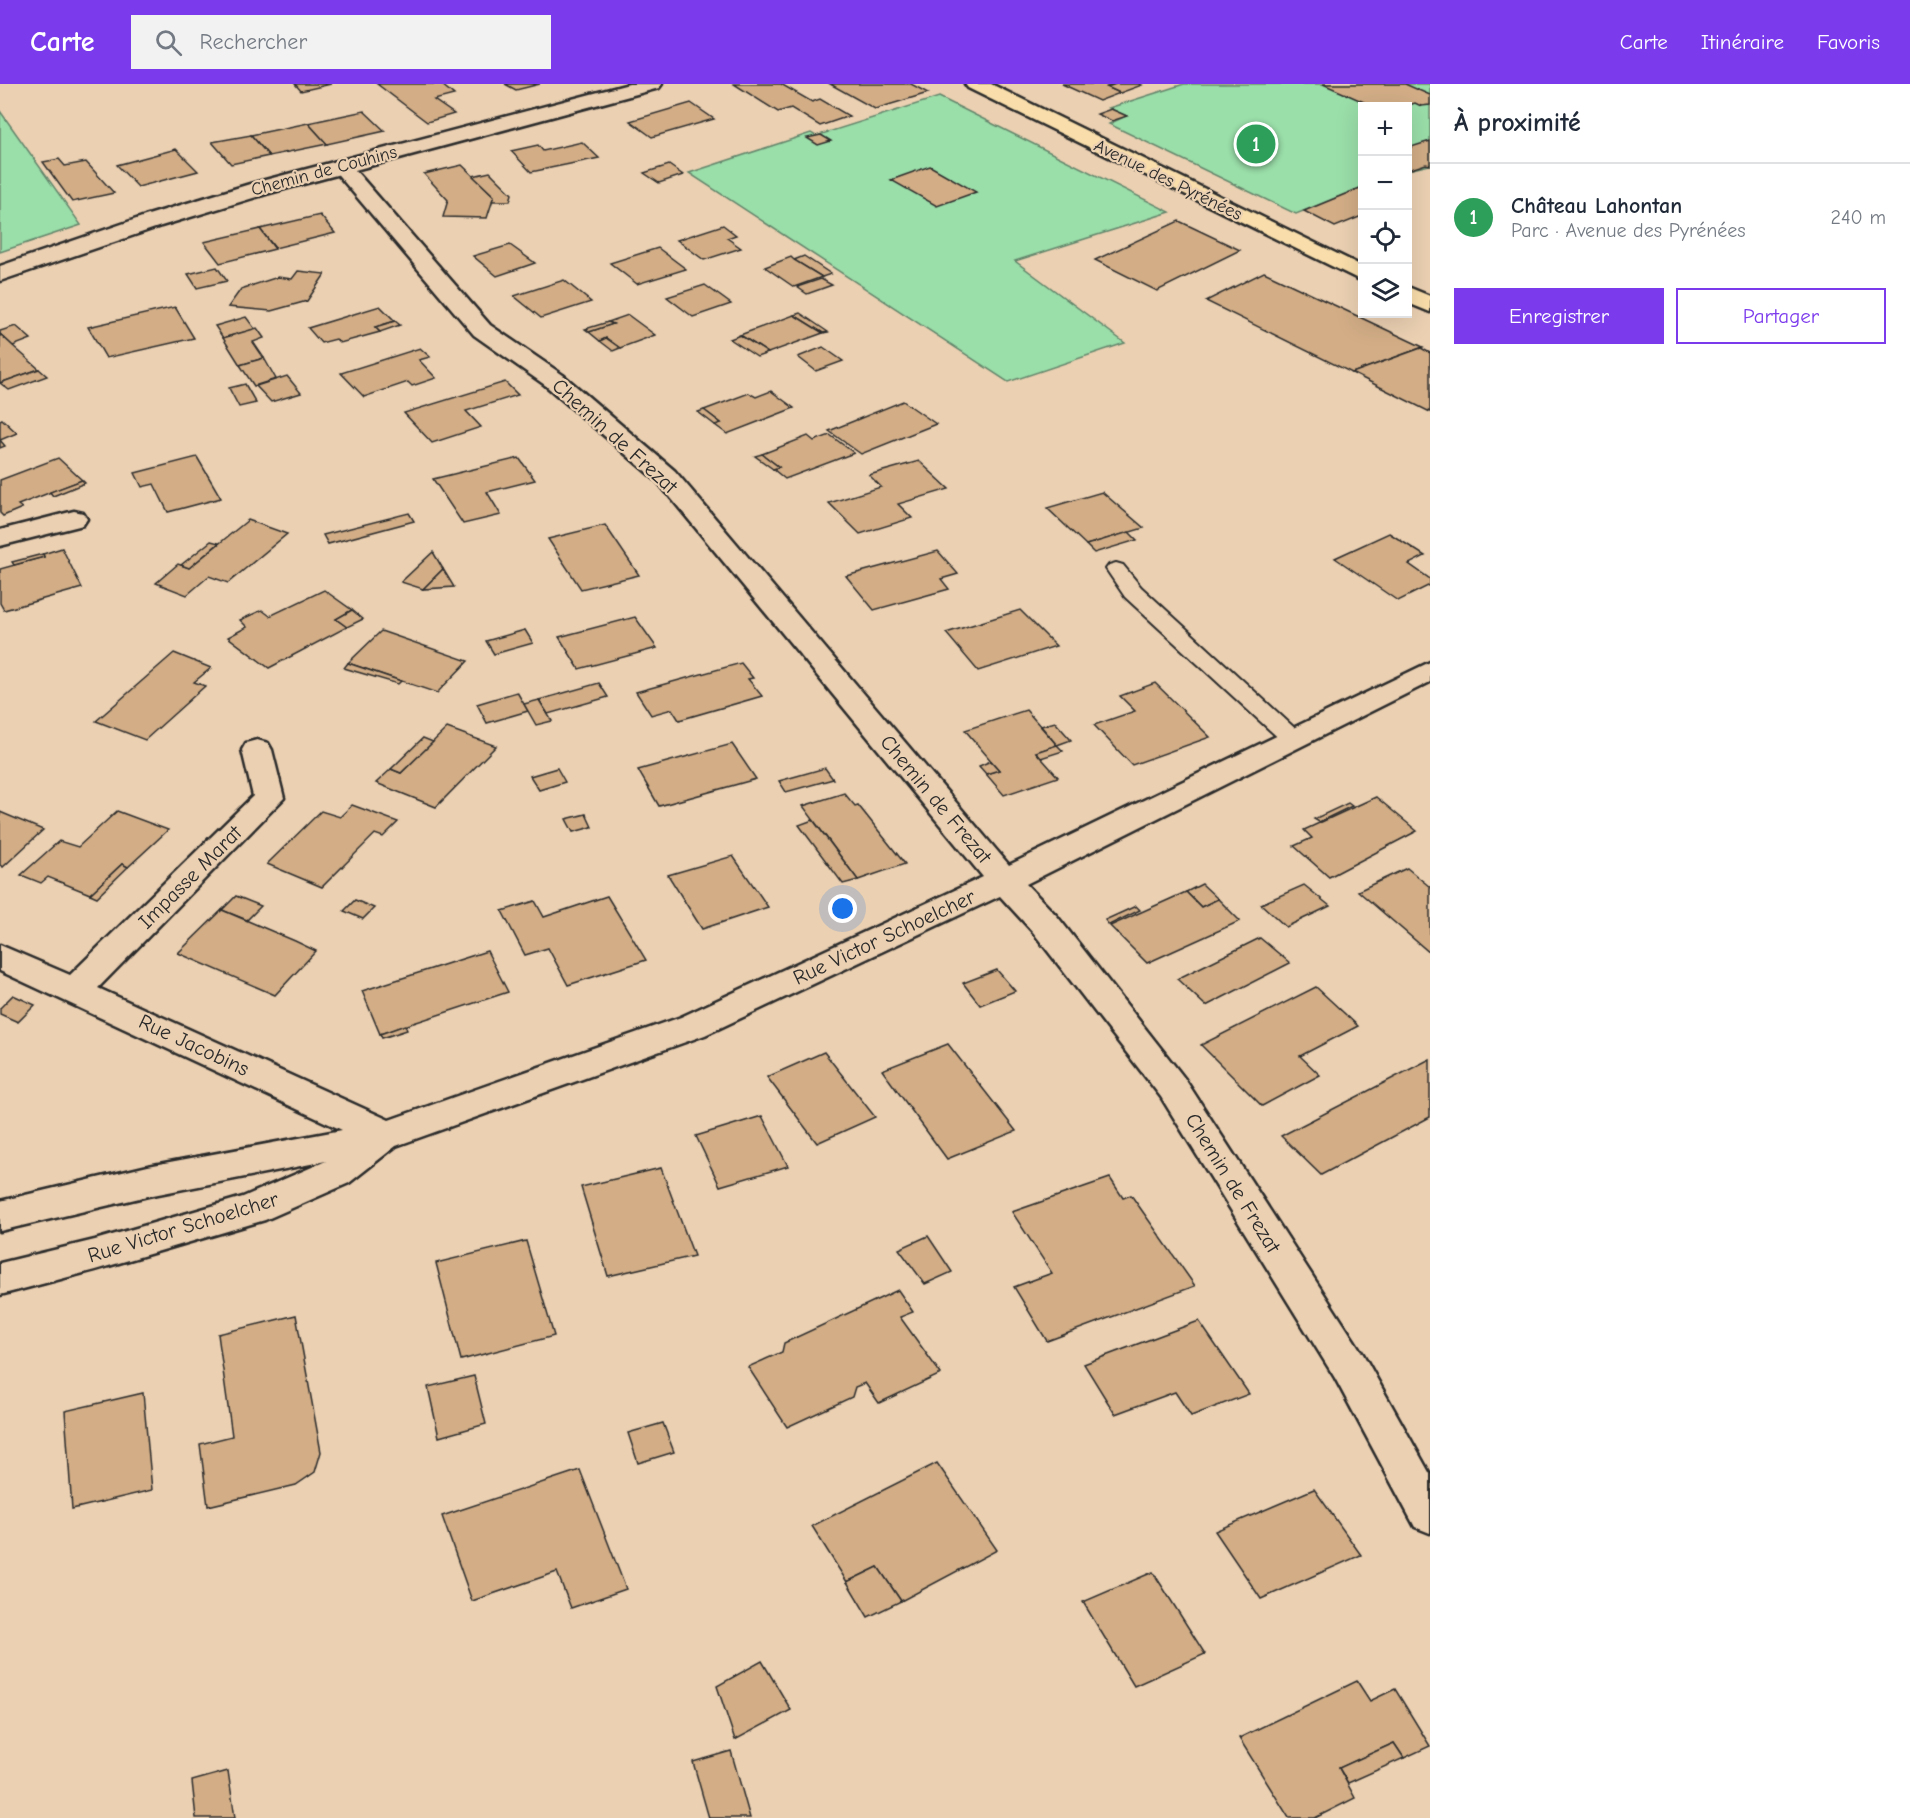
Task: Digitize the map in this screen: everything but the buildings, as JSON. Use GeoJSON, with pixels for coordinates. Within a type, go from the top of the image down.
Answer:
{"type":"FeatureCollection","features":[{"type":"Feature","properties":{"kind":"main road","name":"Avenue des Pyrénées"},"geometry":{"type":"LineString","coordinates":[[975,84],[1358,272]]}},
{"type":"Feature","properties":{"kind":"main road"},"geometry":{"type":"LineString","coordinates":[[1412,296],[1430,305]]}},
{"type":"Feature","properties":{"kind":"street","name":"Chemin de Couhins"},"geometry":{"type":"LineString","coordinates":[[0,274],[153,221],[341,166],[652,84]]}},
{"type":"Feature","properties":{"kind":"street","name":"Chemin de Frezat"},"geometry":{"type":"LineString","coordinates":[[341,166],[482,330],[554,380],[666,476],[1004,881],[1045,924],[1173,1088],[1349,1366],[1430,1514]]}},
{"type":"Feature","properties":{"kind":"street"},"geometry":{"type":"LineString","coordinates":[[0,537],[74,519]]}},
{"type":"Feature","properties":{"kind":"street","name":"Rue Victor Schoelcher"},"geometry":{"type":"LineString","coordinates":[[0,1216],[148,1181],[387,1135],[693,1026],[1004,881],[1430,671]]}},
{"type":"Feature","properties":{"kind":"street","name":"Impasse Marat"},"geometry":{"type":"LineString","coordinates":[[76,990],[269,798],[257,750]]}},
{"type":"Feature","properties":{"kind":"street","name":"Rue Jacobins"},"geometry":{"type":"LineString","coordinates":[[0,957],[387,1135]]}},
{"type":"Feature","properties":{"kind":"street","name":"Rue Victor Schoelcher"},"geometry":{"type":"LineString","coordinates":[[0,1279],[95,1255],[252,1209],[336,1173],[387,1135]]}},
{"type":"Feature","properties":{"kind":"lane"},"geometry":{"type":"LineString","coordinates":[[1116,569],[1133,592],[1293,739]]}},
{"type":"Feature","properties":{"kind":"green space"},"geometry":{"type":"Polygon","coordinates":[[[1184,84],[1430,84],[1430,165],[1412,169],[1412,102],[1358,102],[1358,189],[1296,214],[1109,124],[1126,116],[1109,108],[1184,84]]]}},
{"type":"Feature","properties":{"kind":"green space"},"geometry":{"type":"Polygon","coordinates":[[[939,97],[1170,212],[1015,261],[1125,343],[1008,382],[689,173],[811,133],[816,136],[939,97]]]}},
{"type":"Feature","properties":{"kind":"green space"},"geometry":{"type":"Polygon","coordinates":[[[0,111],[81,225],[0,252],[0,111]]]}},
{"type":"Feature","properties":{"kind":"place","name":"Château Lahontan"},"geometry":{"type":"Point","coordinates":[1256,144]}}]}
